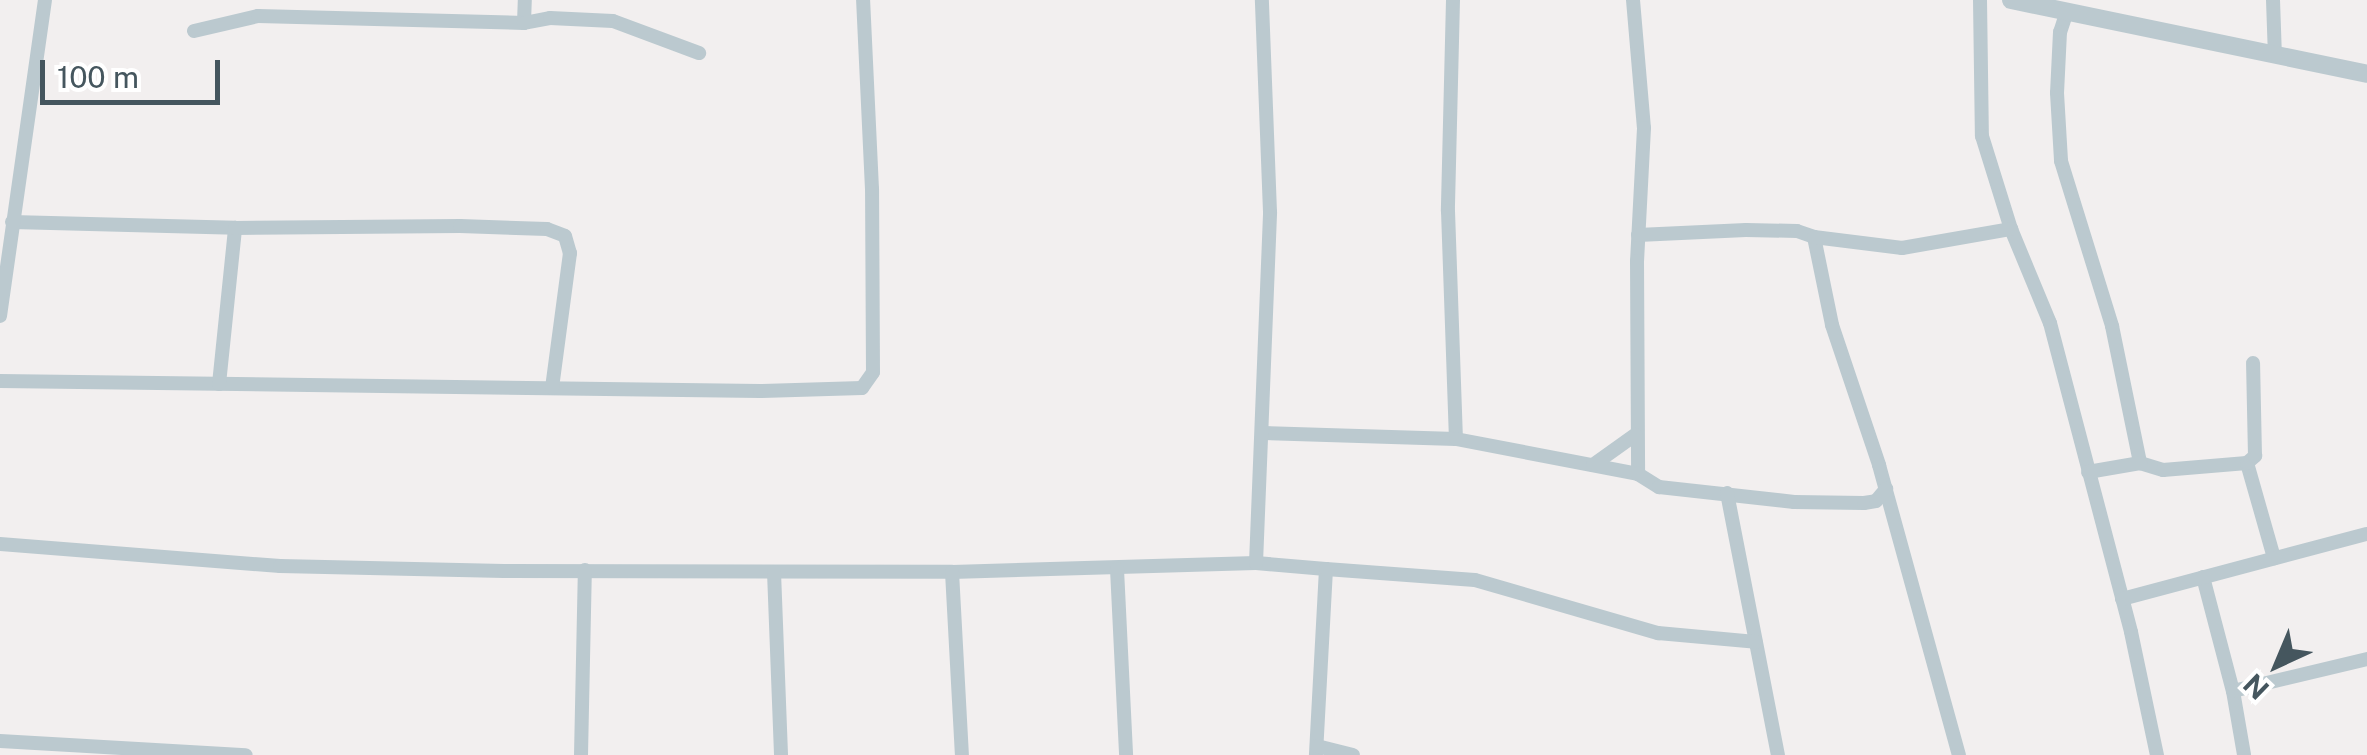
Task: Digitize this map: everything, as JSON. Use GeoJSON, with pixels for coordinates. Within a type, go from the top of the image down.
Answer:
{"type":"FeatureCollection","features":[{"type":"Feature","properties":{"kind":"street"},"geometry":{"type":"LineString","coordinates":[[0,316],[45,0]]}},
{"type":"Feature","properties":{"kind":"street"},"geometry":{"type":"LineString","coordinates":[[524,23],[525,0]]}},
{"type":"Feature","properties":{"kind":"street"},"geometry":{"type":"LineString","coordinates":[[0,381],[843,392],[862,388],[873,372],[872,189],[863,0]]}},
{"type":"Feature","properties":{"kind":"street"},"geometry":{"type":"LineString","coordinates":[[1256,564],[1270,212],[1262,0]]}},
{"type":"Feature","properties":{"kind":"street"},"geometry":{"type":"LineString","coordinates":[[1454,0],[1448,211],[1456,439]]}},
{"type":"Feature","properties":{"kind":"street"},"geometry":{"type":"LineString","coordinates":[[1633,0],[1644,128],[1638,235],[1638,474]]}},
{"type":"Feature","properties":{"kind":"street"},"geometry":{"type":"LineString","coordinates":[[1980,0],[1982,136],[2011,229],[2050,324],[2122,599],[2156,755]]}},
{"type":"Feature","properties":{"kind":"street"},"geometry":{"type":"LineString","coordinates":[[2012,0],[2367,74]]}},
{"type":"Feature","properties":{"kind":"street"},"geometry":{"type":"LineString","coordinates":[[2273,0],[2275,56]]}},
{"type":"Feature","properties":{"kind":"street"},"geometry":{"type":"LineString","coordinates":[[2067,12],[2060,32],[2057,93],[2061,161],[2112,326],[2140,463]]}},
{"type":"Feature","properties":{"kind":"street"},"geometry":{"type":"LineString","coordinates":[[194,31],[258,16],[524,23],[550,18],[613,22],[699,53]]}},
{"type":"Feature","properties":{"kind":"street"},"geometry":{"type":"LineString","coordinates":[[12,222],[235,228],[547,228],[566,236],[570,253],[552,388]]}},
{"type":"Feature","properties":{"kind":"street"},"geometry":{"type":"LineString","coordinates":[[219,384],[235,228]]}},
{"type":"Feature","properties":{"kind":"street"},"geometry":{"type":"LineString","coordinates":[[1638,235],[1797,231],[1814,237],[1902,248],[2011,229]]}},
{"type":"Feature","properties":{"kind":"street"},"geometry":{"type":"LineString","coordinates":[[1814,237],[1832,325],[1886,489],[1959,755]]}},
{"type":"Feature","properties":{"kind":"street"},"geometry":{"type":"LineString","coordinates":[[2088,472],[2140,463],[2164,470],[2247,463],[2256,456],[2252,363]]}},
{"type":"Feature","properties":{"kind":"street"},"geometry":{"type":"LineString","coordinates":[[1264,433],[1456,439],[1638,474],[1658,487],[1794,502],[1864,503],[1876,501],[1886,489]]}},
{"type":"Feature","properties":{"kind":"street"},"geometry":{"type":"LineString","coordinates":[[1593,466],[1635,435]]}},
{"type":"Feature","properties":{"kind":"street"},"geometry":{"type":"LineString","coordinates":[[2247,463],[2274,558]]}},
{"type":"Feature","properties":{"kind":"street"},"geometry":{"type":"LineString","coordinates":[[1727,493],[1778,755]]}},
{"type":"Feature","properties":{"kind":"street"},"geometry":{"type":"LineString","coordinates":[[2122,599],[2367,534]]}},
{"type":"Feature","properties":{"kind":"street"},"geometry":{"type":"LineString","coordinates":[[0,544],[280,566],[952,572],[1256,564],[1475,580],[1658,634],[1756,642]]}},
{"type":"Feature","properties":{"kind":"street"},"geometry":{"type":"LineString","coordinates":[[1117,569],[1126,755]]}},
{"type":"Feature","properties":{"kind":"street"},"geometry":{"type":"LineString","coordinates":[[1326,569],[1316,751],[1353,755]]}},
{"type":"Feature","properties":{"kind":"street"},"geometry":{"type":"LineString","coordinates":[[582,755],[584,570]]}},
{"type":"Feature","properties":{"kind":"street"},"geometry":{"type":"LineString","coordinates":[[774,572],[781,755]]}},
{"type":"Feature","properties":{"kind":"street"},"geometry":{"type":"LineString","coordinates":[[952,572],[962,755]]}},
{"type":"Feature","properties":{"kind":"street"},"geometry":{"type":"LineString","coordinates":[[2203,577],[2233,691],[2244,755]]}},
{"type":"Feature","properties":{"kind":"street"},"geometry":{"type":"LineString","coordinates":[[2233,691],[2367,659]]}},
{"type":"Feature","properties":{"kind":"street"},"geometry":{"type":"LineString","coordinates":[[0,741],[246,755]]}}]}
